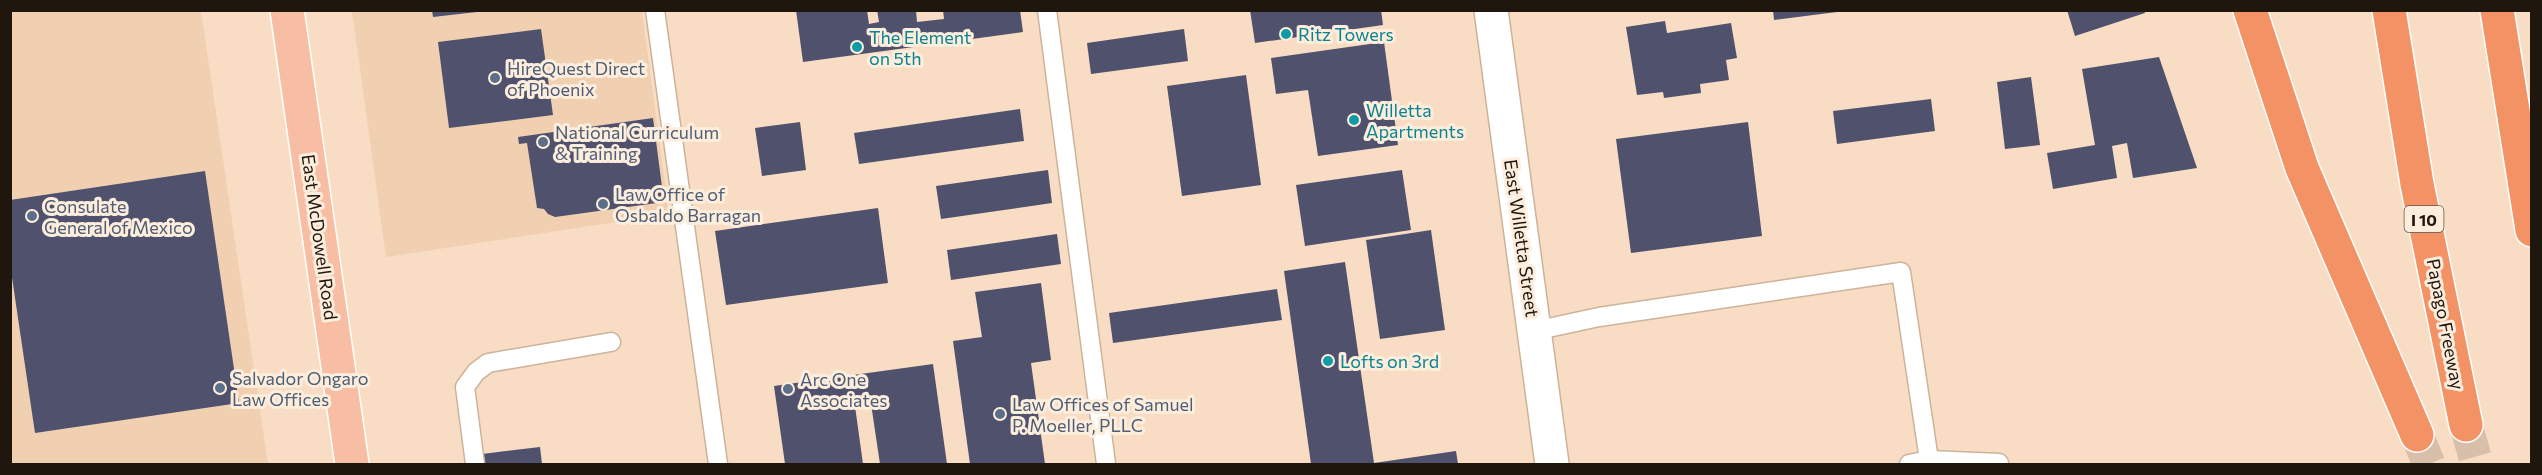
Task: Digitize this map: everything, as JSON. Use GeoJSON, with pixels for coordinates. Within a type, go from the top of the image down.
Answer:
{"type":"FeatureCollection","features":[{"type":"Feature","properties":{"kind":"highway"},"geometry":{"type":"LineString","coordinates":[[2250,10],[2302,168],[2417,435]]}},
{"type":"Feature","properties":{"kind":"highway","name":"Papago Freeway"},"geometry":{"type":"LineString","coordinates":[[2389,10],[2417,184],[2466,425]]}},
{"type":"Feature","properties":{"kind":"highway"},"geometry":{"type":"LineString","coordinates":[[2498,10],[2532,230]]}},
{"type":"Feature","properties":{"kind":"main road","name":"East McDowell Road"},"geometry":{"type":"LineString","coordinates":[[287,10],[352,465]]}},
{"type":"Feature","properties":{"kind":"street","name":"East Willetta Street"},"geometry":{"type":"LineString","coordinates":[[1491,10],[1552,465]]}},
{"type":"Feature","properties":{"kind":"lane"},"geometry":{"type":"LineString","coordinates":[[655,10],[718,465]]}},
{"type":"Feature","properties":{"kind":"lane"},"geometry":{"type":"LineString","coordinates":[[1047,10],[1106,465]]}},
{"type":"Feature","properties":{"kind":"lane"},"geometry":{"type":"LineString","coordinates":[[1534,331],[1599,317],[1901,272],[1929,460]]}},
{"type":"Feature","properties":{"kind":"lane"},"geometry":{"type":"LineString","coordinates":[[475,465],[465,387],[476,372],[488,363],[611,342]]}},
{"type":"Feature","properties":{"kind":"lane"},"geometry":{"type":"LineString","coordinates":[[1909,465],[1929,460],[1999,463]]}},
{"type":"Feature","properties":{"kind":"shaded area"},"geometry":{"type":"Polygon","coordinates":[[[10,11],[201,11],[268,464],[11,464],[10,11]]]}},
{"type":"Feature","properties":{"kind":"shaded area"},"geometry":{"type":"Polygon","coordinates":[[[352,11],[642,11],[669,214],[386,257],[352,11]]]}},
{"type":"Feature","properties":{"kind":"building"},"geometry":{"type":"Polygon","coordinates":[[[432,10],[477,10],[477,12],[433,17],[432,10]]]}},
{"type":"Feature","properties":{"kind":"building","name":"The Element on 5th"},"geometry":{"type":"Polygon","coordinates":[[[796,10],[867,10],[869,24],[879,22],[877,10],[916,10],[917,22],[944,19],[943,10],[1020,10],[1023,32],[803,62],[796,10]]]}},
{"type":"Feature","properties":{"kind":"building","name":"Ritz Towers"},"geometry":{"type":"Polygon","coordinates":[[[1250,10],[1381,10],[1383,25],[1255,43],[1250,10]]]}},
{"type":"Feature","properties":{"kind":"building"},"geometry":{"type":"Polygon","coordinates":[[[1773,10],[1837,10],[1837,12],[1774,20],[1773,10]]]}},
{"type":"Feature","properties":{"kind":"building"},"geometry":{"type":"Polygon","coordinates":[[[2067,10],[2144,10],[2145,13],[2075,36],[2067,10]]]}},
{"type":"Feature","properties":{"kind":"building"},"geometry":{"type":"Polygon","coordinates":[[[1665,21],[1667,33],[1731,23],[1737,58],[1726,60],[1729,80],[1700,84],[1701,93],[1664,98],[1663,92],[1637,95],[1626,27],[1665,21]]]}},
{"type":"Feature","properties":{"kind":"building","name":"HireQuest Direct of Phoenix"},"geometry":{"type":"Polygon","coordinates":[[[541,29],[553,115],[449,128],[438,42],[541,29]]]}},
{"type":"Feature","properties":{"kind":"building"},"geometry":{"type":"Polygon","coordinates":[[[1184,29],[1188,61],[1091,74],[1087,43],[1184,29]]]}},
{"type":"Feature","properties":{"kind":"building","name":"Willetta Apartments"},"geometry":{"type":"Polygon","coordinates":[[[1384,42],[1398,145],[1318,156],[1308,90],[1276,94],[1271,58],[1384,42]]]}},
{"type":"Feature","properties":{"kind":"building"},"geometry":{"type":"Polygon","coordinates":[[[2159,57],[2197,168],[2133,178],[2127,143],[2112,146],[2117,178],[2053,189],[2047,153],[2095,145],[2082,69],[2159,57]]]}},
{"type":"Feature","properties":{"kind":"building"},"geometry":{"type":"Polygon","coordinates":[[[1246,75],[1261,185],[1182,196],[1167,86],[1246,75]]]}},
{"type":"Feature","properties":{"kind":"building"},"geometry":{"type":"Polygon","coordinates":[[[2031,77],[2040,145],[2005,149],[1997,82],[2031,77]]]}},
{"type":"Feature","properties":{"kind":"building"},"geometry":{"type":"Polygon","coordinates":[[[1931,99],[1935,131],[1837,144],[1833,111],[1931,99]]]}},
{"type":"Feature","properties":{"kind":"building"},"geometry":{"type":"Polygon","coordinates":[[[1020,109],[1024,141],[859,164],[854,133],[1020,109]]]}},
{"type":"Feature","properties":{"kind":"building"},"geometry":{"type":"Polygon","coordinates":[[[653,118],[664,202],[555,217],[544,209],[537,208],[527,143],[519,144],[518,137],[653,118]]]}},
{"type":"Feature","properties":{"kind":"building"},"geometry":{"type":"Polygon","coordinates":[[[800,122],[806,170],[762,176],[755,128],[800,122]]]}},
{"type":"Feature","properties":{"kind":"building"},"geometry":{"type":"Polygon","coordinates":[[[1748,122],[1762,236],[1631,253],[1616,139],[1748,122]]]}},
{"type":"Feature","properties":{"kind":"building"},"geometry":{"type":"Polygon","coordinates":[[[1048,170],[1052,203],[941,219],[936,186],[1048,170]]]}},
{"type":"Feature","properties":{"kind":"building"},"geometry":{"type":"Polygon","coordinates":[[[1402,170],[1411,230],[1305,246],[1296,185],[1402,170]]]}},
{"type":"Feature","properties":{"kind":"building"},"geometry":{"type":"Polygon","coordinates":[[[205,171],[239,403],[35,433],[10,264],[10,200],[205,171]]]}},
{"type":"Feature","properties":{"kind":"building"},"geometry":{"type":"Polygon","coordinates":[[[878,208],[888,283],[726,305],[715,231],[878,208]]]}},
{"type":"Feature","properties":{"kind":"building"},"geometry":{"type":"Polygon","coordinates":[[[1431,230],[1445,330],[1380,339],[1366,240],[1431,230]]]}},
{"type":"Feature","properties":{"kind":"building"},"geometry":{"type":"Polygon","coordinates":[[[1057,234],[1061,264],[951,280],[947,250],[1057,234]]]}},
{"type":"Feature","properties":{"kind":"building","name":"Lofts on 3rd"},"geometry":{"type":"Polygon","coordinates":[[[1345,262],[1374,463],[1456,451],[1458,464],[1311,464],[1284,271],[1345,262]]]}},
{"type":"Feature","properties":{"kind":"building","name":"Law Offices of Samuel P. Moeller, PLLC"},"geometry":{"type":"Polygon","coordinates":[[[1041,283],[1051,360],[1031,363],[1045,464],[970,464],[953,341],[982,337],[975,292],[1041,283]]]}},
{"type":"Feature","properties":{"kind":"building"},"geometry":{"type":"Polygon","coordinates":[[[1277,289],[1282,320],[1113,343],[1109,313],[1277,289]]]}},
{"type":"Feature","properties":{"kind":"building"},"geometry":{"type":"Polygon","coordinates":[[[933,364],[947,464],[880,464],[870,397],[854,399],[863,464],[785,464],[774,386],[933,364]]]}},
{"type":"Feature","properties":{"kind":"building"},"geometry":{"type":"Polygon","coordinates":[[[540,447],[542,464],[484,464],[482,454],[540,447]]]}},
{"type":"Feature","properties":{"kind":"tunnel"},"geometry":{"type":"LineString","coordinates":[[2466,425],[2477,464]]}},
{"type":"Feature","properties":{"kind":"tunnel"},"geometry":{"type":"LineString","coordinates":[[2417,435],[2429,464]]}},
{"type":"Feature","properties":{"kind":"place","name":"Ritz Towers"},"geometry":{"type":"Point","coordinates":[1286,34]}},
{"type":"Feature","properties":{"kind":"place","name":"The Element on 5th"},"geometry":{"type":"Point","coordinates":[857,47]}},
{"type":"Feature","properties":{"kind":"place","name":"HireQuest Direct of Phoenix"},"geometry":{"type":"Point","coordinates":[495,78]}},
{"type":"Feature","properties":{"kind":"place","name":"Willetta Apartments"},"geometry":{"type":"Point","coordinates":[1354,120]}},
{"type":"Feature","properties":{"kind":"place","name":"National Curriculum & Training"},"geometry":{"type":"Point","coordinates":[543,142]}},
{"type":"Feature","properties":{"kind":"place","name":"Law Office of Osbaldo Barragan"},"geometry":{"type":"Point","coordinates":[603,204]}},
{"type":"Feature","properties":{"kind":"place","name":"Consulate General of Mexico"},"geometry":{"type":"Point","coordinates":[32,216]}},
{"type":"Feature","properties":{"kind":"place","name":"Lofts on 3rd"},"geometry":{"type":"Point","coordinates":[1328,361]}},
{"type":"Feature","properties":{"kind":"place","name":"Salvador Ongaro Law Offices"},"geometry":{"type":"Point","coordinates":[220,388]}},
{"type":"Feature","properties":{"kind":"place","name":"Arc One Associates"},"geometry":{"type":"Point","coordinates":[788,389]}},
{"type":"Feature","properties":{"kind":"place","name":"Law Offices of Samuel P. Moeller, PLLC"},"geometry":{"type":"Point","coordinates":[1000,414]}}]}
